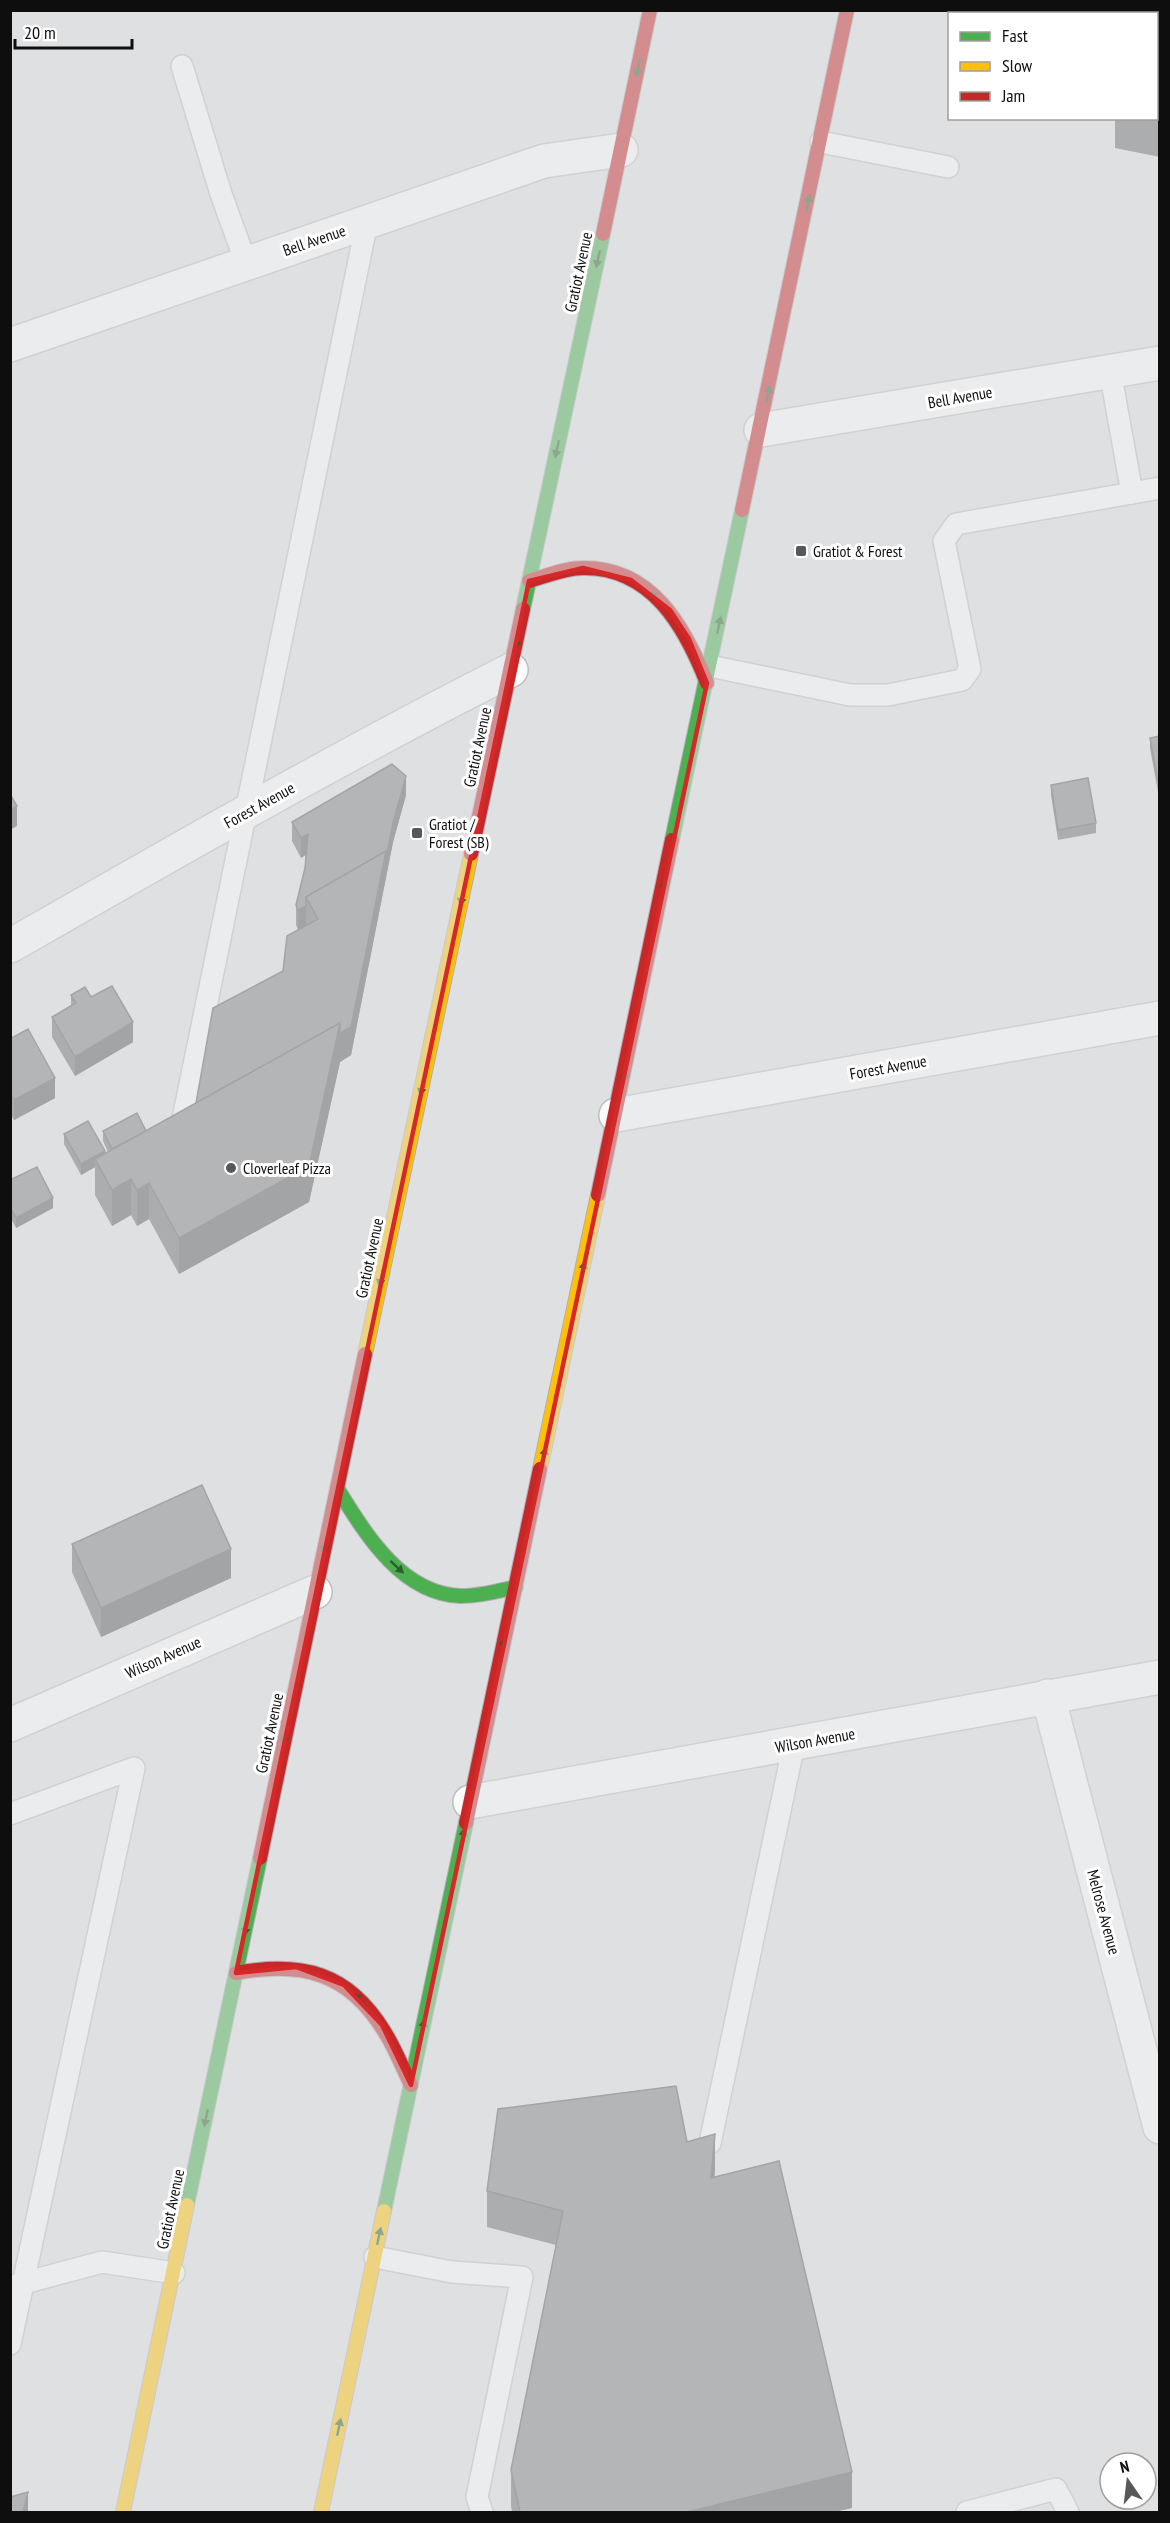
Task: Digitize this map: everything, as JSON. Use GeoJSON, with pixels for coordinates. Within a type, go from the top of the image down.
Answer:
{"type":"FeatureCollection","features":[{"type":"Feature","properties":{"kind":"main road","name":"Gratiot Avenue"},"geometry":{"type":"LineString","coordinates":[[123,2512],[650,10]]}},
{"type":"Feature","properties":{"kind":"main road"},"geometry":{"type":"LineString","coordinates":[[321,2512],[761,430],[847,10]]}},
{"type":"Feature","properties":{"kind":"main road"},"geometry":{"type":"LineString","coordinates":[[529,581],[557,572],[583,568],[610,571],[632,580],[649,591],[670,610],[709,674]]}},
{"type":"Feature","properties":{"kind":"main road"},"geometry":{"type":"LineString","coordinates":[[337,1488],[362,1529],[383,1554],[405,1574],[428,1587],[452,1595],[480,1594],[516,1587]]}},
{"type":"Feature","properties":{"kind":"main road"},"geometry":{"type":"LineString","coordinates":[[236,1973],[266,1966],[296,1967],[322,1974],[344,1985],[382,2025],[411,2085]]}},
{"type":"Feature","properties":{"kind":"street","name":"Bell Avenue"},"geometry":{"type":"LineString","coordinates":[[10,345],[544,161],[621,150]]}},
{"type":"Feature","properties":{"kind":"street","name":"Bell Avenue"},"geometry":{"type":"LineString","coordinates":[[761,430],[1160,363]]}},
{"type":"Feature","properties":{"kind":"street","name":"Forest Avenue"},"geometry":{"type":"LineString","coordinates":[[10,946],[431,710],[511,670]]}},
{"type":"Feature","properties":{"kind":"street","name":"Forest Avenue"},"geometry":{"type":"LineString","coordinates":[[616,1115],[1160,1018]]}},
{"type":"Feature","properties":{"kind":"street","name":"Wilson Avenue"},"geometry":{"type":"LineString","coordinates":[[10,1725],[315,1592]]}},
{"type":"Feature","properties":{"kind":"street","name":"Wilson Avenue"},"geometry":{"type":"LineString","coordinates":[[470,1802],[1160,1677]]}},
{"type":"Feature","properties":{"kind":"street","name":"Melrose Avenue"},"geometry":{"type":"LineString","coordinates":[[1048,1696],[1160,2127]]}},
{"type":"Feature","properties":{"kind":"lane"},"geometry":{"type":"LineString","coordinates":[[182,66],[220,194],[246,263]]}},
{"type":"Feature","properties":{"kind":"lane"},"geometry":{"type":"LineString","coordinates":[[821,142],[948,167]]}},
{"type":"Feature","properties":{"kind":"lane"},"geometry":{"type":"LineString","coordinates":[[179,1139],[367,222]]}},
{"type":"Feature","properties":{"kind":"lane"},"geometry":{"type":"LineString","coordinates":[[1110,371],[1132,493]]}},
{"type":"Feature","properties":{"kind":"lane"},"geometry":{"type":"LineString","coordinates":[[709,674],[850,695],[888,695],[962,680],[970,669],[945,541],[956,524],[1160,488]]}},
{"type":"Feature","properties":{"kind":"lane"},"geometry":{"type":"LineString","coordinates":[[710,2143],[794,1744]]}},
{"type":"Feature","properties":{"kind":"lane"},"geometry":{"type":"LineString","coordinates":[[10,1814],[134,1768],[17,2285],[10,2344]]}},
{"type":"Feature","properties":{"kind":"lane"},"geometry":{"type":"LineString","coordinates":[[375,2257],[452,2272],[522,2277],[477,2498],[482,2512]]}},
{"type":"Feature","properties":{"kind":"lane"},"geometry":{"type":"LineString","coordinates":[[17,2285],[102,2262],[174,2273]]}},
{"type":"Feature","properties":{"kind":"lane"},"geometry":{"type":"LineString","coordinates":[[967,2512],[1056,2489],[1068,2512]]}},
{"type":"Feature","properties":{"kind":"highlighted area"},"geometry":{"type":"Polygon","coordinates":[[[583,568],[631,580],[670,610],[689,639],[707,683],[411,2085],[382,2025],[344,1985],[296,1967],[236,1973],[529,581],[583,568]]]}},
{"type":"Feature","properties":{"kind":"building"},"geometry":{"type":"Polygon","coordinates":[[[1137,10],[1160,10],[1160,121],[1156,120],[1158,120],[1158,12],[1136,12],[1137,10]]]}},
{"type":"Feature","properties":{"kind":"building"},"geometry":{"type":"Polygon","coordinates":[[[1160,736],[1160,782],[1158,782],[1150,738],[1160,736]]]}},
{"type":"Feature","properties":{"kind":"building"},"geometry":{"type":"Polygon","coordinates":[[[392,764],[406,776],[386,859],[386,851],[306,897],[306,906],[298,910],[296,905],[305,868],[308,834],[301,838],[292,822],[392,764]]]}},
{"type":"Feature","properties":{"kind":"building"},"geometry":{"type":"Polygon","coordinates":[[[1088,778],[1096,823],[1058,830],[1051,785],[1088,778]]]}},
{"type":"Feature","properties":{"kind":"building"},"geometry":{"type":"Polygon","coordinates":[[[10,794],[17,806],[10,810],[10,794]]]}},
{"type":"Feature","properties":{"kind":"building"},"geometry":{"type":"Polygon","coordinates":[[[386,851],[351,1027],[340,1033],[340,1023],[196,1103],[213,1008],[283,971],[287,936],[318,919],[306,897],[386,851]]]}},
{"type":"Feature","properties":{"kind":"building"},"geometry":{"type":"Polygon","coordinates":[[[112,986],[133,1022],[75,1057],[52,1017],[76,1003],[71,995],[85,987],[91,997],[112,986]]]}},
{"type":"Feature","properties":{"kind":"building","name":"Cloverleaf Pizza"},"geometry":{"type":"Polygon","coordinates":[[[340,1023],[309,1166],[179,1238],[149,1183],[137,1190],[131,1179],[112,1190],[95,1159],[340,1023]]]}},
{"type":"Feature","properties":{"kind":"building"},"geometry":{"type":"Polygon","coordinates":[[[28,1029],[55,1078],[14,1100],[10,1094],[10,1039],[28,1029]]]}},
{"type":"Feature","properties":{"kind":"building"},"geometry":{"type":"Polygon","coordinates":[[[137,1113],[146,1131],[112,1149],[103,1131],[137,1113]]]}},
{"type":"Feature","properties":{"kind":"building"},"geometry":{"type":"Polygon","coordinates":[[[88,1121],[105,1151],[81,1164],[64,1134],[88,1121]]]}},
{"type":"Feature","properties":{"kind":"building"},"geometry":{"type":"Polygon","coordinates":[[[37,1167],[53,1198],[16,1218],[10,1207],[10,1180],[37,1167]]]}},
{"type":"Feature","properties":{"kind":"building"},"geometry":{"type":"Polygon","coordinates":[[[202,1485],[231,1549],[101,1608],[72,1544],[202,1485]]]}},
{"type":"Feature","properties":{"kind":"building"},"geometry":{"type":"Polygon","coordinates":[[[676,2086],[687,2142],[715,2134],[711,2178],[779,2161],[852,2472],[687,2512],[520,2512],[511,2470],[563,2211],[487,2191],[498,2109],[676,2086]]]}},
{"type":"Feature","properties":{"kind":"building"},"geometry":{"type":"Polygon","coordinates":[[[28,2492],[23,2512],[10,2512],[10,2497],[28,2492]]]}},
{"type":"Feature","properties":{"kind":"traffic: fast"},"geometry":{"type":"LineString","coordinates":[[523,609],[603,234]]}},
{"type":"Feature","properties":{"kind":"traffic: fast"},"geometry":{"type":"LineString","coordinates":[[672,840],[742,510]]}},
{"type":"Feature","properties":{"kind":"traffic: fast"},"geometry":{"type":"LineString","coordinates":[[337,1488],[360,1524],[387,1558],[420,1585],[440,1593],[461,1596],[516,1587]]}},
{"type":"Feature","properties":{"kind":"traffic: fast"},"geometry":{"type":"LineString","coordinates":[[384,2211],[466,1823]]}},
{"type":"Feature","properties":{"kind":"traffic: fast"},"geometry":{"type":"LineString","coordinates":[[187,2205],[260,1858]]}},
{"type":"Feature","properties":{"kind":"traffic: slow"},"geometry":{"type":"LineString","coordinates":[[365,1354],[471,854]]}},
{"type":"Feature","properties":{"kind":"traffic: slow"},"geometry":{"type":"LineString","coordinates":[[540,1469],[598,1195]]}},
{"type":"Feature","properties":{"kind":"traffic: slow"},"geometry":{"type":"LineString","coordinates":[[123,2512],[187,2205]]}},
{"type":"Feature","properties":{"kind":"traffic: slow"},"geometry":{"type":"LineString","coordinates":[[321,2512],[384,2211]]}},
{"type":"Feature","properties":{"kind":"traffic: jam"},"geometry":{"type":"LineString","coordinates":[[603,234],[650,10]]}},
{"type":"Feature","properties":{"kind":"traffic: jam"},"geometry":{"type":"LineString","coordinates":[[742,510],[847,10]]}},
{"type":"Feature","properties":{"kind":"traffic: jam"},"geometry":{"type":"LineString","coordinates":[[529,581],[576,568],[607,570],[628,578],[647,589],[663,604],[688,641],[707,683]]}},
{"type":"Feature","properties":{"kind":"traffic: jam"},"geometry":{"type":"LineString","coordinates":[[471,854],[523,609]]}},
{"type":"Feature","properties":{"kind":"traffic: jam"},"geometry":{"type":"LineString","coordinates":[[598,1195],[672,840]]}},
{"type":"Feature","properties":{"kind":"traffic: jam"},"geometry":{"type":"LineString","coordinates":[[260,1858],[365,1354]]}},
{"type":"Feature","properties":{"kind":"traffic: jam"},"geometry":{"type":"LineString","coordinates":[[466,1823],[540,1469]]}},
{"type":"Feature","properties":{"kind":"traffic: jam"},"geometry":{"type":"LineString","coordinates":[[236,1973],[281,1969],[302,1971],[321,1975],[338,1984],[355,1995],[370,2011],[388,2037],[411,2085]]}},
{"type":"Feature","properties":{"kind":"place","name":"Gratiot & Forest"},"geometry":{"type":"Point","coordinates":[801,551]}},
{"type":"Feature","properties":{"kind":"place","name":"Gratiot / Forest (SB)"},"geometry":{"type":"Point","coordinates":[417,833]}},
{"type":"Feature","properties":{"kind":"place","name":"Cloverleaf Pizza"},"geometry":{"type":"Point","coordinates":[231,1168]}}]}
